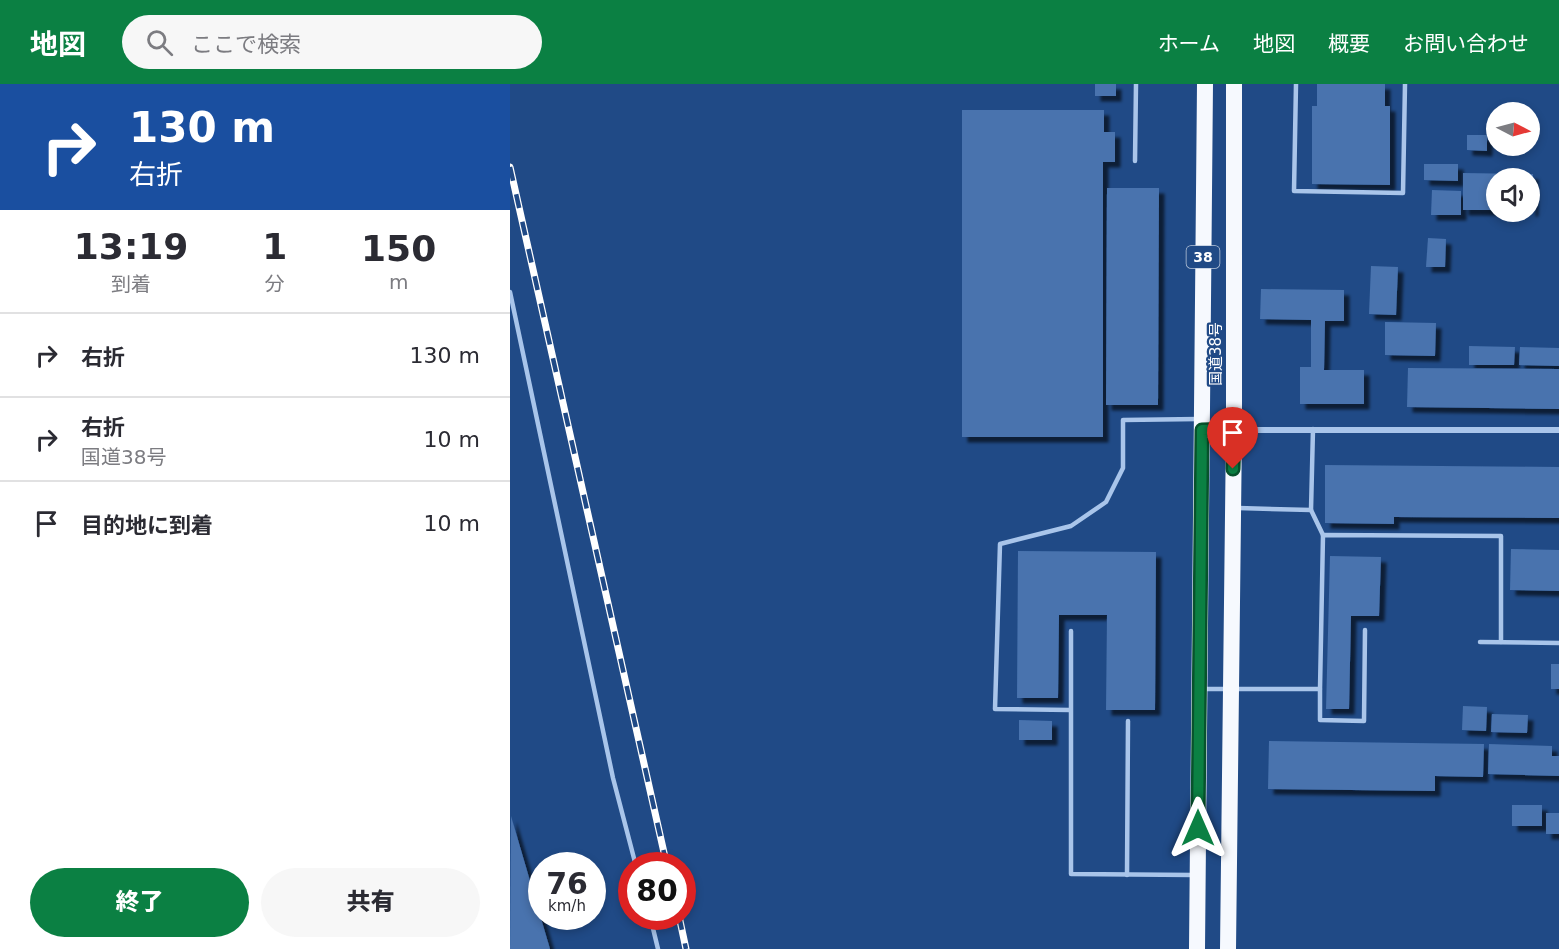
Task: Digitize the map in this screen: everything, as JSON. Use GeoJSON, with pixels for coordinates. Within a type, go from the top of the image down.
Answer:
{"type":"FeatureCollection","features":[{"type":"Feature","properties":{"kind":"highway","name":"国道38号"},"geometry":{"type":"LineString","coordinates":[[1197,949],[1205,84]]}},
{"type":"Feature","properties":{"kind":"highway","name":"国道38号"},"geometry":{"type":"LineString","coordinates":[[1228,949],[1234,429],[1234,84]]}},
{"type":"Feature","properties":{"kind":"street"},"geometry":{"type":"LineString","coordinates":[[1202,424],[1234,429],[1559,430]]}},
{"type":"Feature","properties":{"kind":"lane"},"geometry":{"type":"LineString","coordinates":[[1135,161],[1136,84]]}},
{"type":"Feature","properties":{"kind":"lane"},"geometry":{"type":"LineString","coordinates":[[1296,84],[1294,191],[1403,193],[1405,84]]}},
{"type":"Feature","properties":{"kind":"lane"},"geometry":{"type":"LineString","coordinates":[[510,292],[611,766],[632,852]]}},
{"type":"Feature","properties":{"kind":"lane"},"geometry":{"type":"LineString","coordinates":[[1070,710],[995,709],[1000,544],[1071,526],[1106,502],[1123,468],[1124,420],[1202,424]]}},
{"type":"Feature","properties":{"kind":"lane"},"geometry":{"type":"LineString","coordinates":[[1313,429],[1311,510],[1323,535],[1320,720],[1364,721],[1365,630]]}},
{"type":"Feature","properties":{"kind":"lane"},"geometry":{"type":"LineString","coordinates":[[1232,508],[1311,510]]}},
{"type":"Feature","properties":{"kind":"lane"},"geometry":{"type":"LineString","coordinates":[[1323,535],[1501,536],[1501,642]]}},
{"type":"Feature","properties":{"kind":"lane"},"geometry":{"type":"LineString","coordinates":[[1071,631],[1071,874],[1198,875]]}},
{"type":"Feature","properties":{"kind":"lane"},"geometry":{"type":"LineString","coordinates":[[1480,642],[1559,643]]}},
{"type":"Feature","properties":{"kind":"lane"},"geometry":{"type":"LineString","coordinates":[[1199,689],[1320,689]]}},
{"type":"Feature","properties":{"kind":"lane"},"geometry":{"type":"LineString","coordinates":[[1127,875],[1128,721]]}},
{"type":"Feature","properties":{"kind":"lane"},"geometry":{"type":"LineString","coordinates":[[653,930],[658,949]]}},
{"type":"Feature","properties":{"kind":"building"},"geometry":{"type":"Polygon","coordinates":[[[1095,84],[1116,84],[1116,96],[1095,96],[1095,84]]]}},
{"type":"Feature","properties":{"kind":"building"},"geometry":{"type":"Polygon","coordinates":[[[1317,84],[1385,84],[1385,106],[1390,106],[1390,185],[1312,184],[1312,106],[1317,106],[1317,84]]]}},
{"type":"Feature","properties":{"kind":"building"},"geometry":{"type":"Polygon","coordinates":[[[962,110],[1104,110],[1104,132],[1115,132],[1115,162],[1103,162],[1103,437],[962,437],[962,110]]]}},
{"type":"Feature","properties":{"kind":"building"},"geometry":{"type":"Polygon","coordinates":[[[1467,135],[1486,135],[1486,151],[1467,150],[1467,135]]]}},
{"type":"Feature","properties":{"kind":"building"},"geometry":{"type":"Polygon","coordinates":[[[1424,164],[1458,164],[1458,181],[1424,180],[1424,164]]]}},
{"type":"Feature","properties":{"kind":"building"},"geometry":{"type":"Polygon","coordinates":[[[1463,173],[1486,173],[1486,210],[1463,210],[1463,173]]]}},
{"type":"Feature","properties":{"kind":"building"},"geometry":{"type":"Polygon","coordinates":[[[1107,188],[1159,188],[1158,405],[1106,405],[1107,188]]]}},
{"type":"Feature","properties":{"kind":"building"},"geometry":{"type":"Polygon","coordinates":[[[1432,190],[1461,191],[1461,215],[1431,215],[1432,190]]]}},
{"type":"Feature","properties":{"kind":"building"},"geometry":{"type":"Polygon","coordinates":[[[1428,238],[1446,239],[1445,267],[1426,267],[1428,238]]]}},
{"type":"Feature","properties":{"kind":"building"},"geometry":{"type":"Polygon","coordinates":[[[1371,266],[1398,267],[1396,315],[1369,314],[1371,266]]]}},
{"type":"Feature","properties":{"kind":"building"},"geometry":{"type":"Polygon","coordinates":[[[1261,289],[1344,290],[1344,321],[1325,321],[1324,370],[1364,370],[1364,404],[1300,404],[1300,367],[1311,367],[1311,320],[1260,319],[1261,289]]]}},
{"type":"Feature","properties":{"kind":"building"},"geometry":{"type":"Polygon","coordinates":[[[1385,322],[1436,323],[1435,356],[1385,355],[1385,322]]]}},
{"type":"Feature","properties":{"kind":"building"},"geometry":{"type":"Polygon","coordinates":[[[1469,346],[1515,347],[1514,365],[1469,365],[1469,346]]]}},
{"type":"Feature","properties":{"kind":"building"},"geometry":{"type":"Polygon","coordinates":[[[1520,347],[1559,348],[1559,366],[1519,365],[1520,347]]]}},
{"type":"Feature","properties":{"kind":"building"},"geometry":{"type":"Polygon","coordinates":[[[1408,368],[1559,369],[1559,409],[1407,407],[1408,368]]]}},
{"type":"Feature","properties":{"kind":"building"},"geometry":{"type":"Polygon","coordinates":[[[1325,465],[1559,467],[1559,518],[1394,517],[1394,524],[1325,523],[1325,465]]]}},
{"type":"Feature","properties":{"kind":"building"},"geometry":{"type":"Polygon","coordinates":[[[1511,549],[1559,550],[1559,591],[1510,590],[1511,549]]]}},
{"type":"Feature","properties":{"kind":"building"},"geometry":{"type":"Polygon","coordinates":[[[1018,551],[1156,552],[1155,710],[1106,710],[1107,615],[1059,615],[1058,698],[1017,698],[1018,551]]]}},
{"type":"Feature","properties":{"kind":"building"},"geometry":{"type":"Polygon","coordinates":[[[1330,556],[1381,557],[1379,616],[1351,616],[1349,709],[1326,709],[1330,556]]]}},
{"type":"Feature","properties":{"kind":"building"},"geometry":{"type":"Polygon","coordinates":[[[1551,664],[1559,664],[1559,689],[1551,689],[1551,664]]]}},
{"type":"Feature","properties":{"kind":"building"},"geometry":{"type":"Polygon","coordinates":[[[1463,706],[1487,707],[1486,731],[1462,730],[1463,706]]]}},
{"type":"Feature","properties":{"kind":"building"},"geometry":{"type":"Polygon","coordinates":[[[1492,714],[1528,715],[1527,733],[1491,732],[1492,714]]]}},
{"type":"Feature","properties":{"kind":"building"},"geometry":{"type":"Polygon","coordinates":[[[1019,720],[1052,721],[1052,740],[1019,740],[1019,720]]]}},
{"type":"Feature","properties":{"kind":"building"},"geometry":{"type":"Polygon","coordinates":[[[1269,741],[1484,744],[1483,777],[1435,776],[1435,791],[1268,789],[1269,741]]]}},
{"type":"Feature","properties":{"kind":"building"},"geometry":{"type":"Polygon","coordinates":[[[1489,744],[1552,746],[1552,756],[1559,756],[1559,776],[1488,774],[1489,744]]]}},
{"type":"Feature","properties":{"kind":"building"},"geometry":{"type":"Polygon","coordinates":[[[1512,805],[1542,805],[1542,826],[1512,826],[1512,805]]]}},
{"type":"Feature","properties":{"kind":"building"},"geometry":{"type":"Polygon","coordinates":[[[1546,813],[1559,813],[1559,834],[1546,834],[1546,813]]]}},
{"type":"Feature","properties":{"kind":"building"},"geometry":{"type":"Polygon","coordinates":[[[511,816],[528,874],[528,930],[544,930],[550,949],[510,949],[511,816]]]}},
{"type":"Feature","properties":{"kind":"railway"},"geometry":{"type":"LineString","coordinates":[[510,167],[664,852]]}},
{"type":"Feature","properties":{"kind":"railway"},"geometry":{"type":"LineString","coordinates":[[682,930],[686,949]]}},
{"type":"Feature","properties":{"kind":"route"},"geometry":{"type":"LineString","coordinates":[[1198,828],[1202,430],[1234,429],[1233,469]]}}]}
